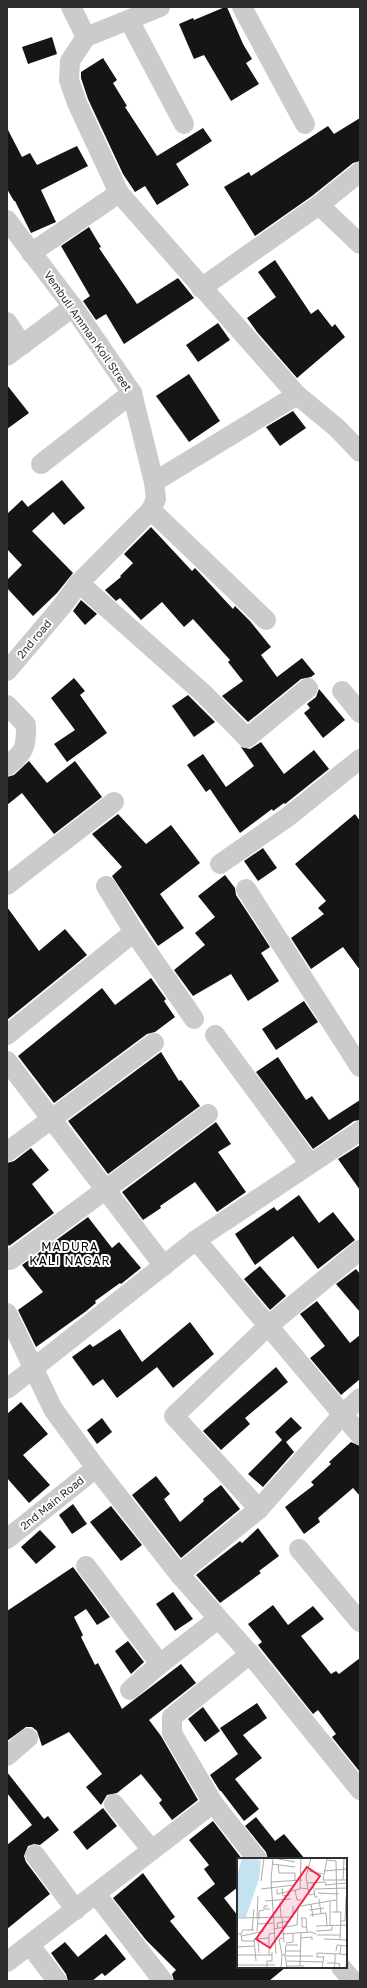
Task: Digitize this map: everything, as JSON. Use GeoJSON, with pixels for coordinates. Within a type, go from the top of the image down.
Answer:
{"type":"FeatureCollection","features":[{"type":"Feature","properties":{"kind":"street"},"geometry":{"type":"LineString","coordinates":[[71,7],[86,37]]}},
{"type":"Feature","properties":{"kind":"street"},"geometry":{"type":"LineString","coordinates":[[160,7],[86,37],[70,61],[69,80],[77,103],[119,192],[297,395],[337,428],[360,452]]}},
{"type":"Feature","properties":{"kind":"street"},"geometry":{"type":"LineString","coordinates":[[242,7],[305,124]]}},
{"type":"Feature","properties":{"kind":"street"},"geometry":{"type":"LineString","coordinates":[[129,20],[184,124]]}},
{"type":"Feature","properties":{"kind":"street"},"geometry":{"type":"LineString","coordinates":[[202,288],[319,205],[360,172]]}},
{"type":"Feature","properties":{"kind":"street"},"geometry":{"type":"LineString","coordinates":[[31,252],[119,192]]}},
{"type":"Feature","properties":{"kind":"street"},"geometry":{"type":"LineString","coordinates":[[319,205],[360,244]]}},
{"type":"Feature","properties":{"kind":"street","name":"Vembuli Amman Koil Street"},"geometry":{"type":"LineString","coordinates":[[7,220],[73,307],[132,393],[154,482],[156,498],[150,510],[79,583],[62,606]]}},
{"type":"Feature","properties":{"kind":"street"},"geometry":{"type":"LineString","coordinates":[[7,322],[14,350],[73,307]]}},
{"type":"Feature","properties":{"kind":"street"},"geometry":{"type":"LineString","coordinates":[[41,464],[132,393]]}},
{"type":"Feature","properties":{"kind":"street"},"geometry":{"type":"LineString","coordinates":[[154,482],[297,395]]}},
{"type":"Feature","properties":{"kind":"street"},"geometry":{"type":"LineString","coordinates":[[150,510],[266,620]]}},
{"type":"Feature","properties":{"kind":"street"},"geometry":{"type":"LineString","coordinates":[[79,583],[204,694],[247,738],[308,688]]}},
{"type":"Feature","properties":{"kind":"street","name":"2nd road"},"geometry":{"type":"LineString","coordinates":[[7,671],[62,606]]}},
{"type":"Feature","properties":{"kind":"street"},"geometry":{"type":"LineString","coordinates":[[342,691],[360,713]]}},
{"type":"Feature","properties":{"kind":"street"},"geometry":{"type":"LineString","coordinates":[[7,705],[26,725],[26,732],[23,752],[7,766]]}},
{"type":"Feature","properties":{"kind":"street"},"geometry":{"type":"LineString","coordinates":[[220,864],[289,816],[360,759]]}},
{"type":"Feature","properties":{"kind":"street"},"geometry":{"type":"LineString","coordinates":[[7,885],[114,802]]}},
{"type":"Feature","properties":{"kind":"street"},"geometry":{"type":"LineString","coordinates":[[106,886],[134,932],[194,1019]]}},
{"type":"Feature","properties":{"kind":"street"},"geometry":{"type":"LineString","coordinates":[[246,889],[360,1067]]}},
{"type":"Feature","properties":{"kind":"street"},"geometry":{"type":"LineString","coordinates":[[7,1035],[134,932]]}},
{"type":"Feature","properties":{"kind":"street"},"geometry":{"type":"LineString","coordinates":[[215,1035],[310,1164]]}},
{"type":"Feature","properties":{"kind":"street"},"geometry":{"type":"LineString","coordinates":[[7,1152],[154,1043]]}},
{"type":"Feature","properties":{"kind":"street"},"geometry":{"type":"LineString","coordinates":[[7,1061],[164,1266]]}},
{"type":"Feature","properties":{"kind":"street"},"geometry":{"type":"LineString","coordinates":[[10,1260],[208,1114]]}},
{"type":"Feature","properties":{"kind":"street"},"geometry":{"type":"LineString","coordinates":[[7,1389],[196,1240],[360,1131]]}},
{"type":"Feature","properties":{"kind":"street"},"geometry":{"type":"LineString","coordinates":[[196,1240],[360,1435]]}},
{"type":"Feature","properties":{"kind":"street"},"geometry":{"type":"LineString","coordinates":[[259,1509],[174,1416],[268,1326],[360,1250]]}},
{"type":"Feature","properties":{"kind":"street"},"geometry":{"type":"LineString","coordinates":[[7,1313],[53,1409],[96,1468],[179,1574],[250,1654],[360,1790]]}},
{"type":"Feature","properties":{"kind":"street"},"geometry":{"type":"LineString","coordinates":[[179,1574],[259,1509],[343,1414],[360,1398]]}},
{"type":"Feature","properties":{"kind":"street","name":"2nd Main Road"},"geometry":{"type":"LineString","coordinates":[[7,1539],[96,1468]]}},
{"type":"Feature","properties":{"kind":"street"},"geometry":{"type":"LineString","coordinates":[[299,1550],[360,1622]]}},
{"type":"Feature","properties":{"kind":"street"},"geometry":{"type":"LineString","coordinates":[[86,1566],[160,1664]]}},
{"type":"Feature","properties":{"kind":"street"},"geometry":{"type":"LineString","coordinates":[[130,1690],[160,1664],[218,1619]]}},
{"type":"Feature","properties":{"kind":"street"},"geometry":{"type":"LineString","coordinates":[[250,1654],[172,1717],[171,1723],[172,1733],[213,1804],[256,1858]]}},
{"type":"Feature","properties":{"kind":"street"},"geometry":{"type":"LineString","coordinates":[[7,1756],[28,1738]]}},
{"type":"Feature","properties":{"kind":"street"},"geometry":{"type":"LineString","coordinates":[[114,1804],[152,1850]]}},
{"type":"Feature","properties":{"kind":"street"},"geometry":{"type":"LineString","coordinates":[[7,1962],[213,1804]]}},
{"type":"Feature","properties":{"kind":"street"},"geometry":{"type":"LineString","coordinates":[[35,1855],[76,1910]]}},
{"type":"Feature","properties":{"kind":"street"},"geometry":{"type":"LineString","coordinates":[[96,1894],[163,1981]]}},
{"type":"Feature","properties":{"kind":"street"},"geometry":{"type":"LineString","coordinates":[[30,1945],[57,1981]]}},
{"type":"Feature","properties":{"kind":"street"},"geometry":{"type":"LineString","coordinates":[[342,1968],[353,1981]]}},
{"type":"Feature","properties":{"kind":"building"},"geometry":{"type":"Polygon","coordinates":[[[227,7],[243,44],[252,59],[246,63],[259,84],[231,101],[204,55],[194,59],[179,24],[193,18],[194,20],[227,7]]]}},
{"type":"Feature","properties":{"kind":"building"},"geometry":{"type":"Polygon","coordinates":[[[52,37],[57,54],[28,64],[22,47],[52,37]]]}},
{"type":"Feature","properties":{"kind":"building"},"geometry":{"type":"Polygon","coordinates":[[[103,58],[117,80],[113,83],[127,106],[125,107],[157,156],[203,128],[212,141],[176,164],[189,185],[157,205],[145,186],[135,192],[123,174],[88,99],[81,78],[81,72],[103,58]]]}},
{"type":"Feature","properties":{"kind":"building"},"geometry":{"type":"Polygon","coordinates":[[[360,118],[360,161],[353,163],[312,196],[255,236],[224,187],[249,172],[251,176],[328,126],[334,134],[360,118]]]}},
{"type":"Feature","properties":{"kind":"building"},"geometry":{"type":"Polygon","coordinates":[[[7,128],[22,157],[30,153],[37,165],[77,146],[88,166],[41,190],[56,222],[31,233],[15,201],[7,189],[7,128]]]}},
{"type":"Feature","properties":{"kind":"building"},"geometry":{"type":"Polygon","coordinates":[[[89,227],[101,247],[99,248],[137,304],[178,278],[194,298],[124,344],[106,314],[96,320],[83,301],[90,296],[61,246],[89,227]]]}},
{"type":"Feature","properties":{"kind":"building"},"geometry":{"type":"Polygon","coordinates":[[[275,260],[311,314],[318,309],[332,327],[335,324],[345,337],[297,378],[257,332],[247,318],[276,297],[258,272],[275,260]]]}},
{"type":"Feature","properties":{"kind":"building"},"geometry":{"type":"Polygon","coordinates":[[[218,323],[230,340],[198,362],[186,345],[218,323]]]}},
{"type":"Feature","properties":{"kind":"building"},"geometry":{"type":"Polygon","coordinates":[[[189,374],[220,421],[189,442],[156,396],[189,374]]]}},
{"type":"Feature","properties":{"kind":"building"},"geometry":{"type":"Polygon","coordinates":[[[7,385],[29,413],[7,429],[7,385]]]}},
{"type":"Feature","properties":{"kind":"building"},"geometry":{"type":"Polygon","coordinates":[[[293,411],[306,428],[280,446],[266,427],[293,411]]]}},
{"type":"Feature","properties":{"kind":"building"},"geometry":{"type":"Polygon","coordinates":[[[62,480],[85,508],[64,525],[53,512],[32,531],[73,573],[57,593],[33,616],[7,588],[7,580],[22,565],[7,549],[7,514],[22,500],[28,507],[62,480]]]}},
{"type":"Feature","properties":{"kind":"building"},"geometry":{"type":"Polygon","coordinates":[[[151,527],[192,571],[195,568],[233,609],[235,606],[250,621],[271,647],[261,655],[277,677],[302,658],[315,674],[311,677],[301,679],[248,722],[222,696],[243,681],[228,662],[230,660],[193,619],[184,627],[162,602],[141,620],[120,598],[116,601],[105,590],[121,577],[120,576],[133,563],[124,554],[151,527]]]}},
{"type":"Feature","properties":{"kind":"building"},"geometry":{"type":"Polygon","coordinates":[[[81,600],[97,614],[85,625],[73,611],[81,600]]]}},
{"type":"Feature","properties":{"kind":"building"},"geometry":{"type":"Polygon","coordinates":[[[74,678],[85,691],[80,695],[107,733],[67,762],[54,744],[75,730],[51,698],[74,678]]]}},
{"type":"Feature","properties":{"kind":"building"},"geometry":{"type":"Polygon","coordinates":[[[319,689],[345,720],[323,738],[304,713],[310,708],[307,704],[316,697],[319,689]]]}},
{"type":"Feature","properties":{"kind":"building"},"geometry":{"type":"Polygon","coordinates":[[[188,695],[215,722],[194,737],[172,706],[188,695]]]}},
{"type":"Feature","properties":{"kind":"building"},"geometry":{"type":"Polygon","coordinates":[[[261,742],[284,774],[314,750],[329,769],[285,804],[284,803],[273,811],[272,809],[240,833],[210,789],[206,792],[187,765],[203,754],[226,787],[254,766],[241,747],[250,749],[261,742]]]}},
{"type":"Feature","properties":{"kind":"building"},"geometry":{"type":"Polygon","coordinates":[[[29,761],[47,783],[75,761],[102,797],[54,834],[22,793],[7,805],[7,777],[14,775],[29,761]]]}},
{"type":"Feature","properties":{"kind":"building"},"geometry":{"type":"Polygon","coordinates":[[[118,814],[146,844],[171,825],[200,863],[160,894],[184,928],[158,946],[112,876],[122,867],[92,834],[118,814]]]}},
{"type":"Feature","properties":{"kind":"building"},"geometry":{"type":"Polygon","coordinates":[[[355,814],[360,821],[360,970],[343,947],[311,969],[291,938],[324,914],[318,908],[326,901],[295,864],[355,814]]]}},
{"type":"Feature","properties":{"kind":"building"},"geometry":{"type":"Polygon","coordinates":[[[263,848],[277,868],[258,881],[244,861],[263,848]]]}},
{"type":"Feature","properties":{"kind":"building"},"geometry":{"type":"Polygon","coordinates":[[[225,875],[235,888],[236,895],[270,947],[261,953],[279,981],[248,1001],[231,974],[193,996],[174,970],[205,945],[195,933],[215,917],[198,896],[225,875]]]}},
{"type":"Feature","properties":{"kind":"building"},"geometry":{"type":"Polygon","coordinates":[[[7,907],[39,951],[65,929],[87,955],[7,1020],[7,907]]]}},
{"type":"Feature","properties":{"kind":"building"},"geometry":{"type":"Polygon","coordinates":[[[151,978],[166,999],[164,1001],[175,1017],[155,1032],[147,1034],[54,1103],[18,1056],[102,988],[115,1005],[151,978]]]}},
{"type":"Feature","properties":{"kind":"building"},"geometry":{"type":"Polygon","coordinates":[[[304,1001],[318,1022],[276,1050],[262,1029],[304,1001]]]}},
{"type":"Feature","properties":{"kind":"building"},"geometry":{"type":"Polygon","coordinates":[[[161,1052],[179,1081],[181,1080],[200,1106],[108,1174],[68,1121],[161,1052]]]}},
{"type":"Feature","properties":{"kind":"building"},"geometry":{"type":"Polygon","coordinates":[[[278,1057],[306,1100],[312,1096],[329,1120],[360,1100],[360,1120],[354,1121],[313,1149],[256,1072],[278,1057]]]}},
{"type":"Feature","properties":{"kind":"building"},"geometry":{"type":"Polygon","coordinates":[[[216,1122],[231,1144],[218,1152],[246,1192],[217,1212],[195,1182],[160,1206],[161,1208],[143,1220],[122,1192],[216,1122]]]}},
{"type":"Feature","properties":{"kind":"building"},"geometry":{"type":"Polygon","coordinates":[[[360,1145],[360,1190],[338,1159],[360,1145]]]}},
{"type":"Feature","properties":{"kind":"building"},"geometry":{"type":"Polygon","coordinates":[[[31,1148],[49,1170],[32,1184],[54,1213],[9,1246],[7,1243],[7,1163],[14,1161],[31,1148]]]}},
{"type":"Feature","properties":{"kind":"building"},"geometry":{"type":"Polygon","coordinates":[[[299,1195],[319,1223],[333,1212],[355,1240],[318,1269],[293,1236],[255,1265],[235,1234],[274,1207],[277,1211],[299,1195]]]}},
{"type":"Feature","properties":{"kind":"building"},"geometry":{"type":"Polygon","coordinates":[[[88,1217],[112,1248],[119,1242],[141,1268],[121,1284],[120,1283],[95,1301],[96,1303],[85,1312],[36,1347],[18,1310],[43,1292],[22,1265],[88,1217]]]}},
{"type":"Feature","properties":{"kind":"building"},"geometry":{"type":"Polygon","coordinates":[[[260,1266],[286,1296],[270,1310],[244,1279],[260,1266]]]}},
{"type":"Feature","properties":{"kind":"building"},"geometry":{"type":"Polygon","coordinates":[[[356,1269],[360,1274],[360,1312],[336,1284],[356,1269]]]}},
{"type":"Feature","properties":{"kind":"building"},"geometry":{"type":"Polygon","coordinates":[[[317,1301],[350,1343],[360,1335],[360,1379],[341,1395],[310,1358],[325,1346],[300,1314],[317,1301]]]}},
{"type":"Feature","properties":{"kind":"building"},"geometry":{"type":"Polygon","coordinates":[[[190,1322],[214,1354],[173,1388],[157,1367],[117,1398],[103,1379],[93,1386],[72,1357],[90,1344],[93,1347],[120,1329],[142,1362],[190,1322]]]}},
{"type":"Feature","properties":{"kind":"building"},"geometry":{"type":"Polygon","coordinates":[[[276,1367],[288,1382],[245,1418],[250,1424],[221,1450],[203,1431],[276,1367]]]}},
{"type":"Feature","properties":{"kind":"building"},"geometry":{"type":"Polygon","coordinates":[[[21,1402],[48,1434],[23,1455],[50,1485],[29,1503],[7,1478],[7,1414],[21,1402]]]}},
{"type":"Feature","properties":{"kind":"building"},"geometry":{"type":"Polygon","coordinates":[[[291,1417],[302,1428],[286,1442],[294,1452],[263,1487],[248,1474],[282,1440],[275,1432],[291,1417]]]}},
{"type":"Feature","properties":{"kind":"building"},"geometry":{"type":"Polygon","coordinates":[[[102,1418],[112,1432],[97,1444],[87,1430],[102,1418]]]}},
{"type":"Feature","properties":{"kind":"building"},"geometry":{"type":"Polygon","coordinates":[[[351,1442],[360,1446],[360,1496],[353,1488],[318,1518],[320,1522],[304,1534],[285,1507],[314,1485],[311,1482],[331,1464],[329,1462],[351,1442]]]}},
{"type":"Feature","properties":{"kind":"building"},"geometry":{"type":"Polygon","coordinates":[[[156,1476],[170,1494],[164,1499],[180,1522],[204,1501],[203,1499],[221,1485],[240,1509],[181,1558],[132,1495],[156,1476]]]}},
{"type":"Feature","properties":{"kind":"building"},"geometry":{"type":"Polygon","coordinates":[[[73,1504],[87,1524],[72,1534],[59,1515],[73,1504]]]}},
{"type":"Feature","properties":{"kind":"building"},"geometry":{"type":"Polygon","coordinates":[[[111,1506],[142,1545],[121,1561],[90,1522],[111,1506]]]}},
{"type":"Feature","properties":{"kind":"building"},"geometry":{"type":"Polygon","coordinates":[[[258,1528],[279,1556],[259,1571],[261,1573],[220,1603],[196,1575],[240,1541],[242,1543],[258,1528]]]}},
{"type":"Feature","properties":{"kind":"building"},"geometry":{"type":"Polygon","coordinates":[[[40,1530],[56,1547],[36,1564],[21,1547],[40,1530]]]}},
{"type":"Feature","properties":{"kind":"building"},"geometry":{"type":"Polygon","coordinates":[[[73,1567],[110,1617],[97,1625],[86,1609],[74,1617],[83,1635],[81,1637],[95,1665],[98,1663],[122,1709],[181,1664],[196,1683],[149,1720],[161,1736],[198,1800],[172,1820],[159,1803],[162,1800],[141,1774],[117,1793],[107,1795],[101,1805],[86,1787],[102,1774],[69,1732],[42,1746],[37,1731],[32,1727],[26,1727],[7,1741],[7,1611],[73,1567]]]}},
{"type":"Feature","properties":{"kind":"building"},"geometry":{"type":"Polygon","coordinates":[[[173,1592],[193,1619],[175,1631],[156,1604],[173,1592]]]}},
{"type":"Feature","properties":{"kind":"building"},"geometry":{"type":"Polygon","coordinates":[[[273,1605],[288,1625],[313,1606],[324,1619],[301,1636],[331,1674],[336,1671],[339,1674],[360,1658],[360,1772],[332,1737],[336,1734],[318,1710],[313,1714],[258,1645],[262,1642],[248,1624],[273,1605]]]}},
{"type":"Feature","properties":{"kind":"building"},"geometry":{"type":"Polygon","coordinates":[[[128,1641],[144,1662],[131,1674],[115,1651],[128,1641]]]}},
{"type":"Feature","properties":{"kind":"building"},"geometry":{"type":"Polygon","coordinates":[[[257,1703],[267,1718],[243,1735],[262,1758],[235,1779],[259,1809],[244,1821],[220,1791],[210,1775],[238,1754],[220,1728],[257,1703]]]}},
{"type":"Feature","properties":{"kind":"building"},"geometry":{"type":"Polygon","coordinates":[[[203,1707],[220,1731],[205,1742],[188,1719],[203,1707]]]}},
{"type":"Feature","properties":{"kind":"building"},"geometry":{"type":"Polygon","coordinates":[[[7,1772],[44,1819],[48,1816],[59,1830],[40,1845],[34,1844],[28,1846],[24,1856],[26,1862],[50,1894],[7,1929],[7,1845],[32,1825],[7,1793],[7,1772]]]}},
{"type":"Feature","properties":{"kind":"building"},"geometry":{"type":"Polygon","coordinates":[[[103,1808],[117,1826],[87,1850],[73,1832],[103,1808]]]}},
{"type":"Feature","properties":{"kind":"building"},"geometry":{"type":"Polygon","coordinates":[[[256,1817],[275,1841],[284,1834],[304,1858],[268,1858],[266,1852],[245,1826],[256,1817]]]}},
{"type":"Feature","properties":{"kind":"building"},"geometry":{"type":"Polygon","coordinates":[[[213,1821],[241,1858],[237,1858],[237,1888],[224,1898],[237,1915],[237,1968],[285,1968],[269,1981],[174,1981],[172,1974],[176,1970],[146,1940],[113,1898],[143,1873],[175,1917],[170,1921],[202,1960],[230,1938],[197,1898],[215,1884],[204,1869],[209,1865],[189,1840],[213,1821]]]}},
{"type":"Feature","properties":{"kind":"building"},"geometry":{"type":"Polygon","coordinates":[[[106,1934],[126,1959],[105,1976],[102,1973],[92,1981],[68,1981],[66,1974],[51,1953],[65,1942],[78,1957],[106,1934]]]}},
{"type":"Feature","properties":{"kind":"district","name":"MADURA KALI NAGAR"},"geometry":{"type":"Point","coordinates":[70,1254]}}]}
